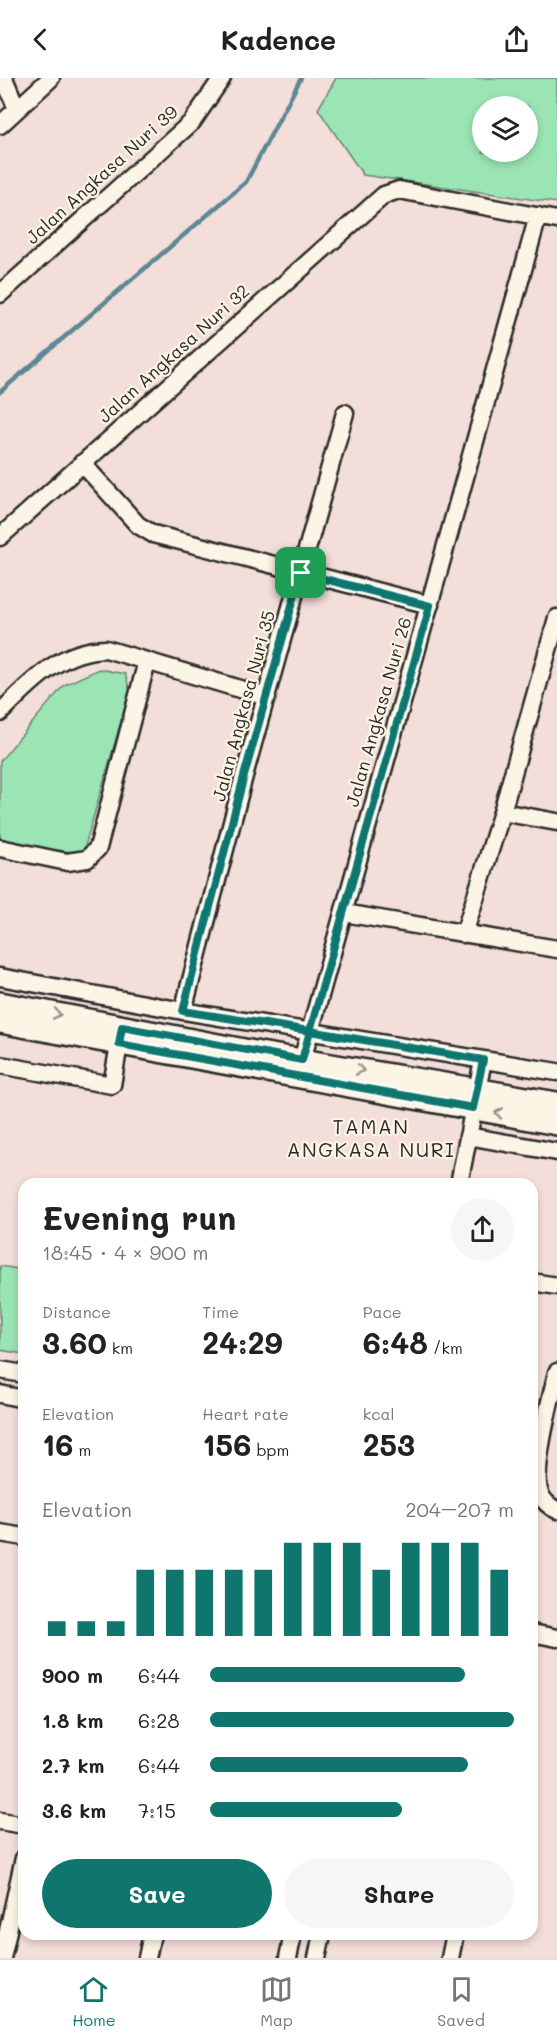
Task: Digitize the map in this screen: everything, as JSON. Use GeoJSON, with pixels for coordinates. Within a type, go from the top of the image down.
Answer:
{"type":"FeatureCollection","features":[{"type":"Feature","properties":{"kind":"main road"},"geometry":{"type":"LineString","coordinates":[[0,1003],[121,1035],[300,1069],[475,1099],[557,1103]]}},
{"type":"Feature","properties":{"kind":"main road"},"geometry":{"type":"LineString","coordinates":[[0,1022],[121,1035]]}},
{"type":"Feature","properties":{"kind":"main road"},"geometry":{"type":"LineString","coordinates":[[475,1099],[557,1124]]}},
{"type":"Feature","properties":{"kind":"street"},"geometry":{"type":"LineString","coordinates":[[4,78],[17,109]]}},
{"type":"Feature","properties":{"kind":"street"},"geometry":{"type":"LineString","coordinates":[[0,125],[51,78]]}},
{"type":"Feature","properties":{"kind":"street","name":"Jalan Angkasa Nuri 39"},"geometry":{"type":"LineString","coordinates":[[0,294],[192,122],[222,78]]}},
{"type":"Feature","properties":{"kind":"street","name":"Jalan Angkasa Nuri 32"},"geometry":{"type":"LineString","coordinates":[[0,537],[384,195],[399,190],[538,216]]}},
{"type":"Feature","properties":{"kind":"street"},"geometry":{"type":"LineString","coordinates":[[538,216],[557,220]]}},
{"type":"Feature","properties":{"kind":"street","name":"Jalan Angkasa Nuri 26"},"geometry":{"type":"LineString","coordinates":[[300,1069],[538,216]]}},
{"type":"Feature","properties":{"kind":"street","name":"Jalan Angkasa Nuri 35"},"geometry":{"type":"LineString","coordinates":[[183,1011],[345,413]]}},
{"type":"Feature","properties":{"kind":"street"},"geometry":{"type":"LineString","coordinates":[[82,463],[138,525],[153,534],[430,606]]}},
{"type":"Feature","properties":{"kind":"street"},"geometry":{"type":"LineString","coordinates":[[464,934],[502,812],[557,618]]}},
{"type":"Feature","properties":{"kind":"street"},"geometry":{"type":"LineString","coordinates":[[0,713],[37,676],[69,656],[89,650],[106,649],[267,697]]}},
{"type":"Feature","properties":{"kind":"street"},"geometry":{"type":"LineString","coordinates":[[0,848],[67,862],[87,859],[98,848],[147,661]]}},
{"type":"Feature","properties":{"kind":"street"},"geometry":{"type":"LineString","coordinates":[[502,812],[557,822]]}},
{"type":"Feature","properties":{"kind":"street"},"geometry":{"type":"LineString","coordinates":[[344,913],[557,949]]}},
{"type":"Feature","properties":{"kind":"street"},"geometry":{"type":"LineString","coordinates":[[0,977],[183,1011],[557,1072]]}},
{"type":"Feature","properties":{"kind":"street"},"geometry":{"type":"LineString","coordinates":[[0,1065],[112,1085],[121,1035]]}},
{"type":"Feature","properties":{"kind":"street"},"geometry":{"type":"LineString","coordinates":[[460,1178],[483,1060]]}},
{"type":"Feature","properties":{"kind":"street"},"geometry":{"type":"LineString","coordinates":[[468,1136],[557,1152]]}},
{"type":"Feature","properties":{"kind":"street"},"geometry":{"type":"LineString","coordinates":[[538,1283],[557,1286]]}},
{"type":"Feature","properties":{"kind":"street"},"geometry":{"type":"LineString","coordinates":[[0,1370],[18,1373]]}},
{"type":"Feature","properties":{"kind":"street"},"geometry":{"type":"LineString","coordinates":[[538,1472],[557,1372]]}},
{"type":"Feature","properties":{"kind":"street"},"geometry":{"type":"LineString","coordinates":[[0,1394],[18,1398]]}},
{"type":"Feature","properties":{"kind":"street"},"geometry":{"type":"LineString","coordinates":[[538,1483],[540,1494],[549,1506],[557,1510]]}},
{"type":"Feature","properties":{"kind":"street"},"geometry":{"type":"LineString","coordinates":[[0,1533],[18,1536]]}},
{"type":"Feature","properties":{"kind":"street"},"geometry":{"type":"LineString","coordinates":[[538,1634],[557,1638]]}},
{"type":"Feature","properties":{"kind":"street"},"geometry":{"type":"LineString","coordinates":[[0,1821],[18,1825]]}},
{"type":"Feature","properties":{"kind":"street"},"geometry":{"type":"LineString","coordinates":[[2,1958],[18,1885]]}},
{"type":"Feature","properties":{"kind":"street"},"geometry":{"type":"LineString","coordinates":[[147,1958],[151,1940]]}},
{"type":"Feature","properties":{"kind":"street"},"geometry":{"type":"LineString","coordinates":[[288,1958],[292,1940]]}},
{"type":"Feature","properties":{"kind":"street"},"geometry":{"type":"LineString","coordinates":[[317,1958],[321,1940]]}},
{"type":"Feature","properties":{"kind":"street"},"geometry":{"type":"LineString","coordinates":[[450,1958],[453,1940]]}},
{"type":"Feature","properties":{"kind":"green space"},"geometry":{"type":"Polygon","coordinates":[[[336,78],[557,78],[557,203],[363,175],[318,109],[336,78]]]}},
{"type":"Feature","properties":{"kind":"green space"},"geometry":{"type":"Polygon","coordinates":[[[99,669],[125,674],[130,690],[83,853],[0,844],[0,761],[64,685],[99,669]]]}},
{"type":"Feature","properties":{"kind":"green space"},"geometry":{"type":"Polygon","coordinates":[[[0,1266],[18,1269],[18,1353],[0,1350],[0,1266]]]}},
{"type":"Feature","properties":{"kind":"waterway"},"geometry":{"type":"LineString","coordinates":[[0,392],[246,182],[301,78]]}},
{"type":"Feature","properties":{"kind":"district","name":"TAMAN ANGKASA NURI"},"geometry":{"type":"Point","coordinates":[371,1138]}},
{"type":"Feature","properties":{"kind":"route"},"geometry":{"type":"LineString","coordinates":[[301,573],[244,776],[183,1011],[310,1031],[302,1060],[122,1027],[119,1044],[473,1108],[483,1060],[310,1031],[430,606],[301,573]]}}]}
